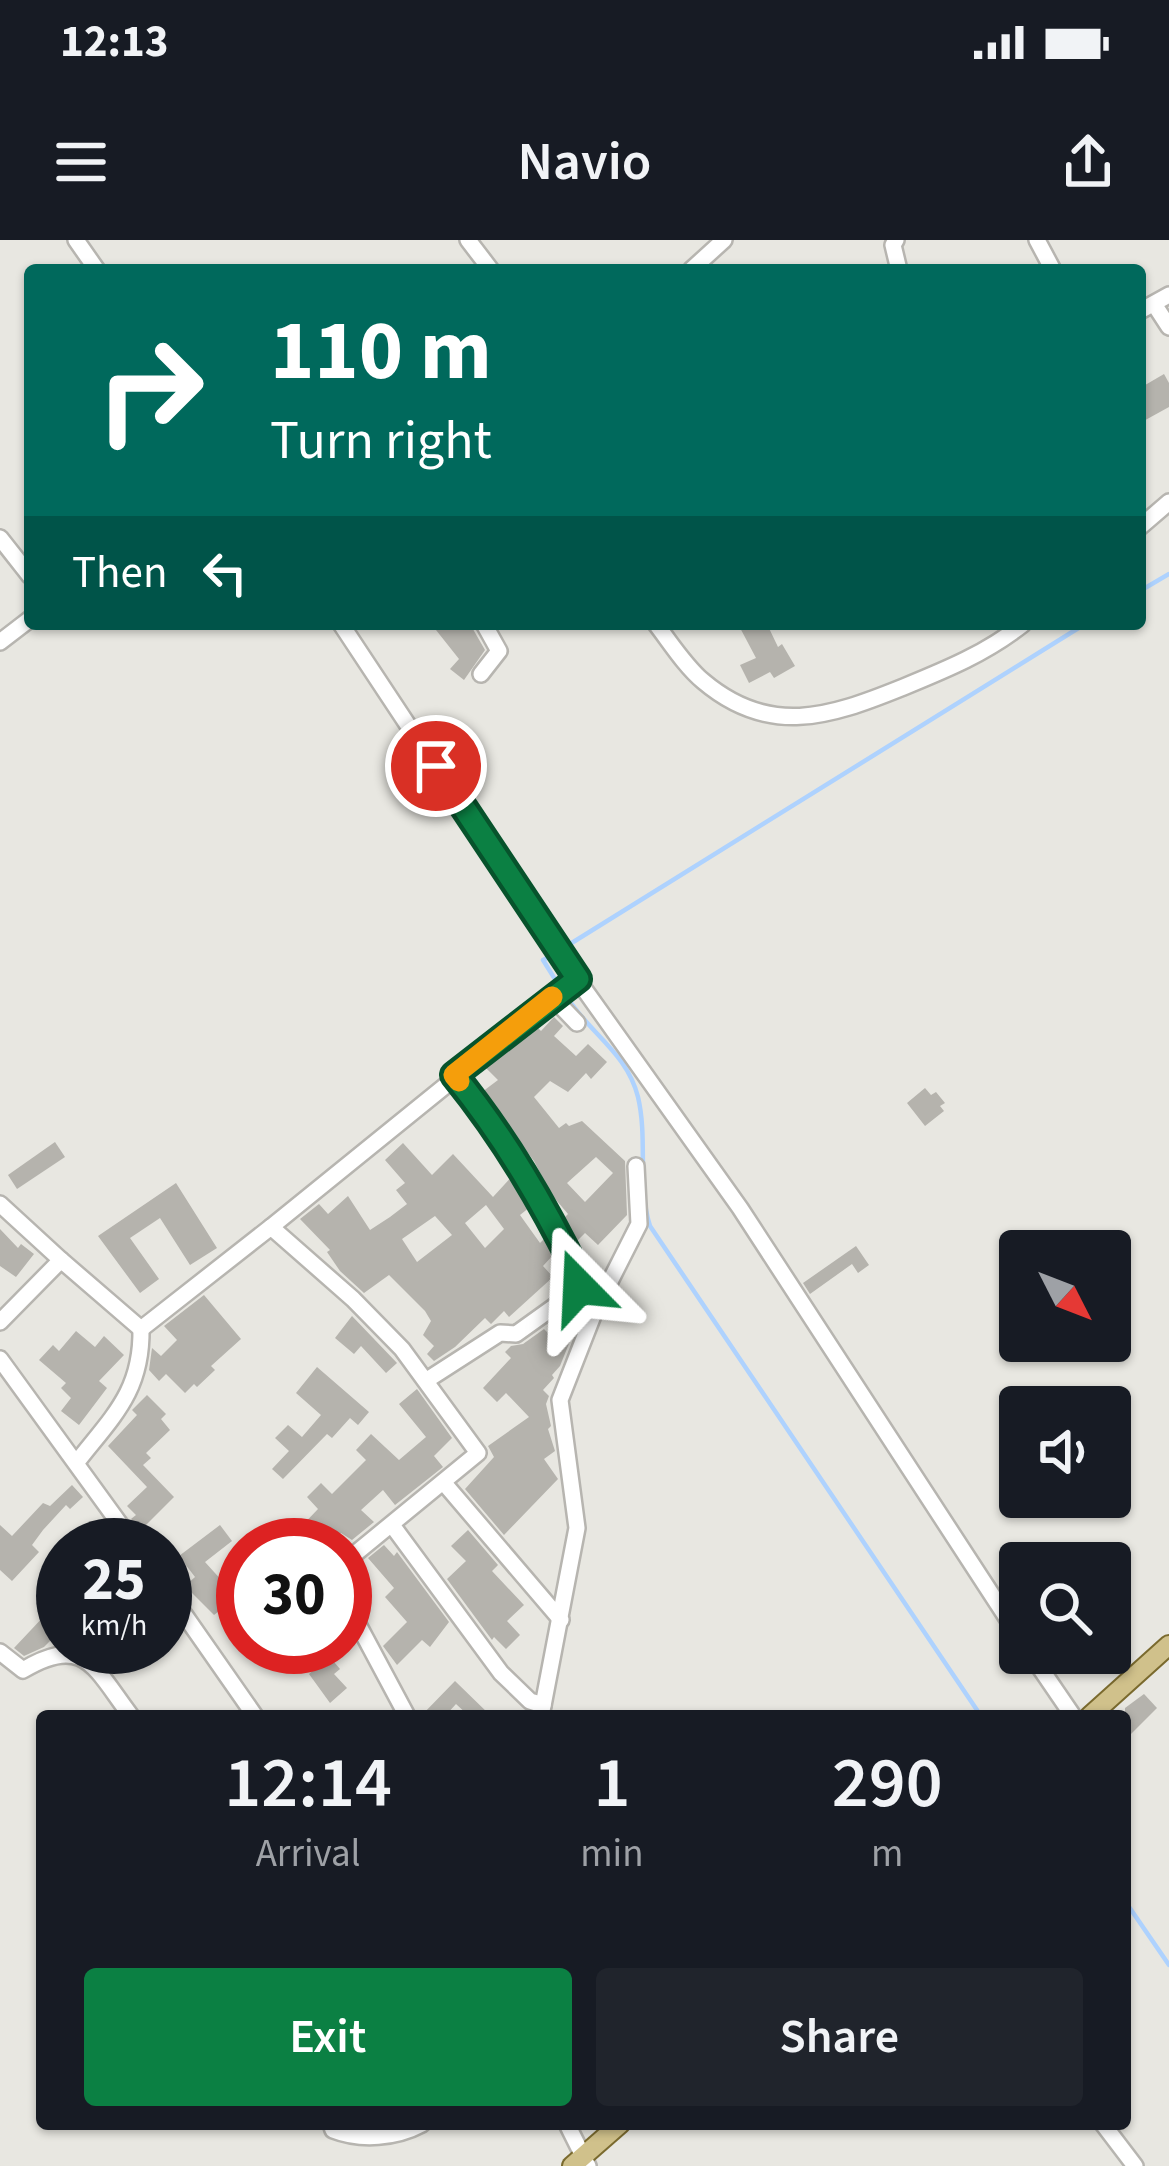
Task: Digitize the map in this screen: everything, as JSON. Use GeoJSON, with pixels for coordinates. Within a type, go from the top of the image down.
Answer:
{"type":"FeatureCollection","features":[{"type":"Feature","properties":{"kind":"main road"},"geometry":{"type":"LineString","coordinates":[[1097,1710],[1169,1645]]}},
{"type":"Feature","properties":{"kind":"main road"},"geometry":{"type":"LineString","coordinates":[[581,2163],[614,2130]]}},
{"type":"Feature","properties":{"kind":"street"},"geometry":{"type":"LineString","coordinates":[[468,240],[486,264]]}},
{"type":"Feature","properties":{"kind":"street"},"geometry":{"type":"LineString","coordinates":[[698,264],[724,240]]}},
{"type":"Feature","properties":{"kind":"street"},"geometry":{"type":"LineString","coordinates":[[1154,303],[1169,327]]}},
{"type":"Feature","properties":{"kind":"street"},"geometry":{"type":"LineString","coordinates":[[1146,522],[1169,502]]}},
{"type":"Feature","properties":{"kind":"street"},"geometry":{"type":"LineString","coordinates":[[0,538],[24,568]]}},
{"type":"Feature","properties":{"kind":"street"},"geometry":{"type":"LineString","coordinates":[[0,642],[24,624]]}},
{"type":"Feature","properties":{"kind":"street"},"geometry":{"type":"LineString","coordinates":[[345,630],[559,952],[564,989],[577,1024]]}},
{"type":"Feature","properties":{"kind":"street"},"geometry":{"type":"LineString","coordinates":[[481,674],[499,651],[487,630]]}},
{"type":"Feature","properties":{"kind":"street"},"geometry":{"type":"LineString","coordinates":[[661,630],[701,680],[747,709],[815,718],[847,710],[965,662],[1014,630]]}},
{"type":"Feature","properties":{"kind":"street"},"geometry":{"type":"LineString","coordinates":[[141,1329],[564,989]]}},
{"type":"Feature","properties":{"kind":"street"},"geometry":{"type":"LineString","coordinates":[[564,989],[740,1208],[999,1606]]}},
{"type":"Feature","properties":{"kind":"street"},"geometry":{"type":"LineString","coordinates":[[427,1380],[500,1334],[518,1333],[576,1291],[581,1281],[524,1168],[457,1073]]}},
{"type":"Feature","properties":{"kind":"street"},"geometry":{"type":"LineString","coordinates":[[542,1710],[577,1528],[560,1400],[587,1328],[639,1224],[635,1166]]}},
{"type":"Feature","properties":{"kind":"street"},"geometry":{"type":"LineString","coordinates":[[0,1204],[141,1329],[142,1363],[127,1396],[77,1462]]}},
{"type":"Feature","properties":{"kind":"street"},"geometry":{"type":"LineString","coordinates":[[271,1226],[369,1314],[427,1380],[478,1453],[372,1541]]}},
{"type":"Feature","properties":{"kind":"street"},"geometry":{"type":"LineString","coordinates":[[0,1322],[61,1260]]}},
{"type":"Feature","properties":{"kind":"street"},"geometry":{"type":"LineString","coordinates":[[0,1359],[116,1518]]}},
{"type":"Feature","properties":{"kind":"street"},"geometry":{"type":"LineString","coordinates":[[444,1484],[561,1620]]}},
{"type":"Feature","properties":{"kind":"street"},"geometry":{"type":"LineString","coordinates":[[392,1525],[501,1673],[541,1710]]}},
{"type":"Feature","properties":{"kind":"street"},"geometry":{"type":"LineString","coordinates":[[192,1626],[251,1710]]}},
{"type":"Feature","properties":{"kind":"street"},"geometry":{"type":"LineString","coordinates":[[372,1651],[404,1710]]}},
{"type":"Feature","properties":{"kind":"street"},"geometry":{"type":"LineString","coordinates":[[0,1652],[23,1670],[41,1658],[76,1654],[89,1660],[126,1710]]}},
{"type":"Feature","properties":{"kind":"street"},"geometry":{"type":"LineString","coordinates":[[1044,1674],[1069,1710]]}},
{"type":"Feature","properties":{"kind":"street"},"geometry":{"type":"LineString","coordinates":[[333,2130],[378,2137],[402,2130]]}},
{"type":"Feature","properties":{"kind":"street"},"geometry":{"type":"LineString","coordinates":[[569,2130],[581,2163]]}},
{"type":"Feature","properties":{"kind":"street"},"geometry":{"type":"LineString","coordinates":[[1108,2130],[1135,2166]]}},
{"type":"Feature","properties":{"kind":"building"},"geometry":{"type":"Polygon","coordinates":[[[1164,374],[1169,383],[1169,407],[1146,420],[1146,384],[1164,374]]]}},
{"type":"Feature","properties":{"kind":"building"},"geometry":{"type":"Polygon","coordinates":[[[436,630],[473,630],[485,650],[464,680],[450,669],[459,659],[436,630]]]}},
{"type":"Feature","properties":{"kind":"building"},"geometry":{"type":"Polygon","coordinates":[[[741,630],[770,630],[795,666],[774,678],[770,672],[749,683],[740,665],[756,658],[741,630]]]}},
{"type":"Feature","properties":{"kind":"building"},"geometry":{"type":"Polygon","coordinates":[[[554,1017],[563,1026],[554,1036],[576,1056],[588,1044],[607,1062],[591,1079],[586,1073],[568,1092],[550,1081],[534,1097],[559,1128],[582,1121],[625,1161],[627,1215],[598,1245],[585,1233],[575,1243],[563,1219],[568,1214],[482,1092],[498,1080],[486,1068],[537,1027],[541,1031],[554,1017]],[[596,1157],[567,1183],[585,1202],[613,1173],[596,1157]]]}},
{"type":"Feature","properties":{"kind":"building"},"geometry":{"type":"Polygon","coordinates":[[[925,1088],[945,1103],[940,1106],[944,1111],[925,1126],[907,1103],[925,1088]]]}},
{"type":"Feature","properties":{"kind":"building"},"geometry":{"type":"Polygon","coordinates":[[[55,1142],[65,1157],[17,1189],[8,1175],[55,1142]]]}},
{"type":"Feature","properties":{"kind":"building"},"geometry":{"type":"Polygon","coordinates":[[[403,1143],[432,1175],[453,1154],[493,1197],[514,1174],[530,1207],[520,1215],[540,1243],[546,1237],[554,1254],[543,1266],[553,1277],[509,1317],[504,1311],[491,1324],[485,1318],[434,1361],[427,1354],[434,1346],[423,1335],[431,1321],[425,1311],[389,1275],[364,1293],[340,1271],[330,1250],[300,1219],[319,1204],[328,1214],[348,1196],[370,1230],[390,1217],[407,1204],[396,1190],[405,1183],[385,1160],[403,1143]],[[486,1205],[465,1223],[485,1248],[504,1229],[486,1205]],[[435,1216],[402,1239],[417,1262],[452,1235],[435,1216]]]}},
{"type":"Feature","properties":{"kind":"building"},"geometry":{"type":"Polygon","coordinates":[[[176,1183],[217,1248],[190,1265],[160,1218],[130,1238],[159,1279],[140,1293],[98,1236],[176,1183]]]}},
{"type":"Feature","properties":{"kind":"building"},"geometry":{"type":"Polygon","coordinates":[[[0,1229],[18,1248],[21,1244],[34,1254],[16,1277],[0,1266],[0,1229]]]}},
{"type":"Feature","properties":{"kind":"building"},"geometry":{"type":"Polygon","coordinates":[[[856,1246],[869,1265],[858,1273],[852,1264],[810,1294],[803,1283],[856,1246]]]}},
{"type":"Feature","properties":{"kind":"building"},"geometry":{"type":"Polygon","coordinates":[[[204,1295],[241,1339],[211,1366],[215,1370],[185,1393],[166,1374],[159,1381],[149,1370],[152,1348],[161,1356],[177,1340],[164,1326],[204,1295]]]}},
{"type":"Feature","properties":{"kind":"building"},"geometry":{"type":"Polygon","coordinates":[[[352,1316],[397,1363],[386,1373],[361,1346],[354,1354],[335,1338],[352,1316]]]}},
{"type":"Feature","properties":{"kind":"building"},"geometry":{"type":"Polygon","coordinates":[[[544,1329],[553,1338],[559,1331],[570,1341],[554,1378],[543,1390],[549,1396],[548,1429],[555,1451],[544,1459],[558,1479],[504,1535],[465,1489],[494,1457],[488,1446],[529,1417],[506,1393],[497,1402],[483,1388],[511,1358],[505,1352],[511,1346],[523,1344],[544,1329]]]}},
{"type":"Feature","properties":{"kind":"building"},"geometry":{"type":"Polygon","coordinates":[[[76,1331],[95,1347],[104,1336],[124,1355],[99,1381],[107,1388],[79,1425],[61,1411],[71,1398],[61,1388],[66,1383],[39,1360],[53,1345],[59,1351],[76,1331]]]}},
{"type":"Feature","properties":{"kind":"building"},"geometry":{"type":"Polygon","coordinates":[[[317,1367],[369,1412],[358,1425],[350,1418],[332,1438],[327,1434],[283,1479],[272,1469],[289,1451],[275,1438],[288,1425],[302,1437],[321,1415],[296,1393],[317,1367]]]}},
{"type":"Feature","properties":{"kind":"building"},"geometry":{"type":"Polygon","coordinates":[[[417,1389],[452,1438],[434,1456],[443,1467],[395,1505],[383,1490],[361,1510],[370,1518],[309,1518],[318,1509],[307,1497],[321,1483],[332,1494],[366,1460],[356,1450],[371,1434],[399,1460],[426,1437],[399,1404],[417,1389]]]}},
{"type":"Feature","properties":{"kind":"building"},"geometry":{"type":"Polygon","coordinates":[[[147,1395],[166,1414],[161,1419],[170,1430],[146,1453],[151,1458],[143,1465],[174,1497],[153,1518],[132,1518],[136,1515],[127,1506],[147,1487],[108,1446],[137,1415],[132,1410],[147,1395]]]}},
{"type":"Feature","properties":{"kind":"building"},"geometry":{"type":"Polygon","coordinates":[[[72,1485],[83,1497],[54,1518],[36,1518],[32,1545],[36,1555],[12,1581],[0,1570],[0,1525],[12,1536],[43,1503],[50,1506],[72,1485]]]}},
{"type":"Feature","properties":{"kind":"building"},"geometry":{"type":"Polygon","coordinates":[[[216,1528],[216,1553],[205,1562],[216,1574],[214,1615],[192,1593],[192,1546],[216,1528]]]}},
{"type":"Feature","properties":{"kind":"building"},"geometry":{"type":"Polygon","coordinates":[[[468,1530],[498,1565],[492,1571],[524,1605],[507,1621],[520,1635],[506,1649],[494,1637],[492,1640],[447,1579],[466,1561],[451,1546],[468,1530]]]}},
{"type":"Feature","properties":{"kind":"building"},"geometry":{"type":"Polygon","coordinates":[[[384,1545],[394,1556],[397,1552],[449,1622],[430,1647],[422,1640],[397,1665],[383,1646],[407,1622],[385,1597],[394,1588],[372,1563],[372,1555],[384,1545]]]}},
{"type":"Feature","properties":{"kind":"building"},"geometry":{"type":"Polygon","coordinates":[[[36,1625],[36,1651],[24,1656],[14,1648],[36,1625]]]}},
{"type":"Feature","properties":{"kind":"building"},"geometry":{"type":"Polygon","coordinates":[[[309,1674],[334,1674],[347,1688],[330,1703],[309,1674]]]}},
{"type":"Feature","properties":{"kind":"building"},"geometry":{"type":"Polygon","coordinates":[[[455,1681],[485,1710],[462,1710],[456,1704],[450,1710],[427,1710],[455,1681]]]}},
{"type":"Feature","properties":{"kind":"building"},"geometry":{"type":"Polygon","coordinates":[[[1144,1694],[1157,1708],[1131,1734],[1131,1710],[1125,1708],[1144,1694]]]}},
{"type":"Feature","properties":{"kind":"waterway"},"geometry":{"type":"LineString","coordinates":[[1146,587],[1169,574]]}},
{"type":"Feature","properties":{"kind":"waterway"},"geometry":{"type":"LineString","coordinates":[[562,949],[1075,630]]}},
{"type":"Feature","properties":{"kind":"waterway"},"geometry":{"type":"LineString","coordinates":[[553,955],[543,960],[554,978],[633,1083],[641,1113],[650,1226],[977,1710]]}},
{"type":"Feature","properties":{"kind":"waterway"},"geometry":{"type":"LineString","coordinates":[[1131,1910],[1169,1965]]}},
{"type":"Feature","properties":{"kind":"slow traffic"},"geometry":{"type":"LineString","coordinates":[[459,1081],[454,1075],[552,997]]}},
{"type":"Feature","properties":{"kind":"route"},"geometry":{"type":"LineString","coordinates":[[436,766],[578,979],[454,1075],[510,1147],[543,1201],[580,1278],[579,1287]]}}]}
